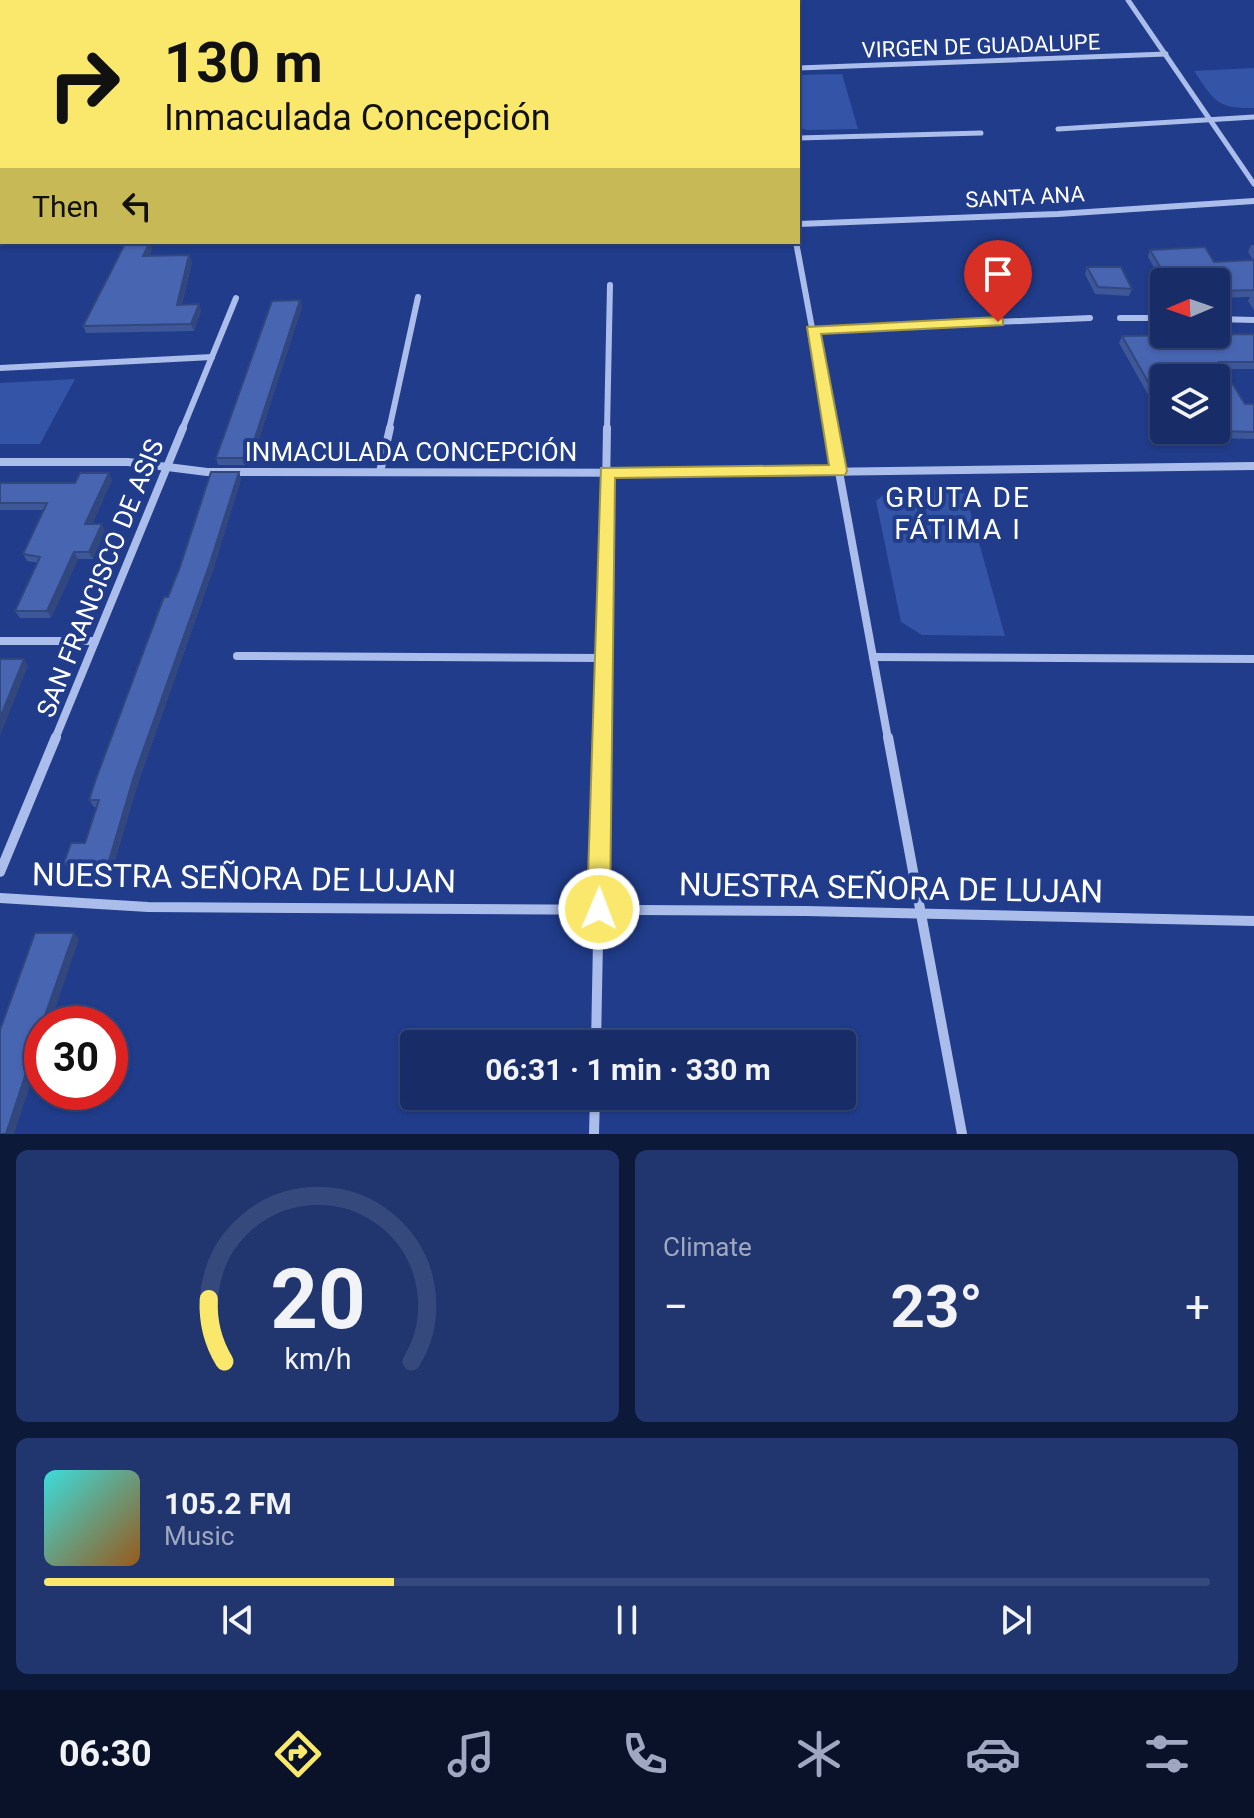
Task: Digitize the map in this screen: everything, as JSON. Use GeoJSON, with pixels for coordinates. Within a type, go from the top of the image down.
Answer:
{"type":"FeatureCollection","features":[{"type":"Feature","properties":{"kind":"street"},"geometry":{"type":"LineString","coordinates":[[1128,0],[1254,184]]}},
{"type":"Feature","properties":{"kind":"street","name":"VIRGEN DE GUADALUPE"},"geometry":{"type":"LineString","coordinates":[[800,68],[1166,54]]}},
{"type":"Feature","properties":{"kind":"street"},"geometry":{"type":"LineString","coordinates":[[1058,129],[1254,117]]}},
{"type":"Feature","properties":{"kind":"street"},"geometry":{"type":"LineString","coordinates":[[800,138],[981,133]]}},
{"type":"Feature","properties":{"kind":"street","name":"SANTA ANA"},"geometry":{"type":"LineString","coordinates":[[800,224],[1058,214],[1254,201]]}},
{"type":"Feature","properties":{"kind":"street"},"geometry":{"type":"LineString","coordinates":[[796,244],[962,1134]]}},
{"type":"Feature","properties":{"kind":"street"},"geometry":{"type":"LineString","coordinates":[[596,1030],[610,285]]}},
{"type":"Feature","properties":{"kind":"street"},"geometry":{"type":"LineString","coordinates":[[380,472],[418,297]]}},
{"type":"Feature","properties":{"kind":"street","name":"SAN FRANCISCO DE ASIS"},"geometry":{"type":"LineString","coordinates":[[0,872],[236,298]]}},
{"type":"Feature","properties":{"kind":"street"},"geometry":{"type":"LineString","coordinates":[[813,330],[1090,318]]}},
{"type":"Feature","properties":{"kind":"street"},"geometry":{"type":"LineString","coordinates":[[1120,318],[1150,318]]}},
{"type":"Feature","properties":{"kind":"street"},"geometry":{"type":"LineString","coordinates":[[1230,319],[1254,320]]}},
{"type":"Feature","properties":{"kind":"street"},"geometry":{"type":"LineString","coordinates":[[0,368],[212,357]]}},
{"type":"Feature","properties":{"kind":"street","name":"INMACULADA CONCEPCIÓN"},"geometry":{"type":"LineString","coordinates":[[0,462],[128,462],[207,472],[839,471],[1254,466]]}},
{"type":"Feature","properties":{"kind":"street"},"geometry":{"type":"LineString","coordinates":[[0,641],[95,641]]}},
{"type":"Feature","properties":{"kind":"street"},"geometry":{"type":"LineString","coordinates":[[237,656],[603,658]]}},
{"type":"Feature","properties":{"kind":"street"},"geometry":{"type":"LineString","coordinates":[[873,657],[1254,659]]}},
{"type":"Feature","properties":{"kind":"street","name":"NUESTRA SEÑORA DE LUJAN"},"geometry":{"type":"LineString","coordinates":[[0,898],[148,907],[921,913],[1254,921]]}},
{"type":"Feature","properties":{"kind":"street"},"geometry":{"type":"LineString","coordinates":[[594,1134],[595,1110]]}},
{"type":"Feature","properties":{"kind":"shaded area"},"geometry":{"type":"Polygon","coordinates":[[[1254,68],[1254,108],[1231,107],[1217,101],[1194,71],[1254,68]]]}},
{"type":"Feature","properties":{"kind":"shaded area"},"geometry":{"type":"Polygon","coordinates":[[[842,74],[858,129],[800,128],[800,75],[842,74]]]}},
{"type":"Feature","properties":{"kind":"shaded area"},"geometry":{"type":"Polygon","coordinates":[[[75,379],[40,444],[0,444],[0,383],[75,379]]]}},
{"type":"Feature","properties":{"kind":"shaded area"},"geometry":{"type":"Polygon","coordinates":[[[964,489],[1005,636],[922,635],[901,622],[876,501],[889,490],[964,489]]]}},
{"type":"Feature","properties":{"kind":"building"},"geometry":{"type":"Polygon","coordinates":[[[125,244],[149,244],[143,256],[189,255],[177,305],[199,304],[191,324],[83,326],[125,244]]]}},
{"type":"Feature","properties":{"kind":"building"},"geometry":{"type":"Polygon","coordinates":[[[1205,247],[1214,262],[1254,260],[1254,290],[1230,291],[1230,268],[1161,268],[1150,250],[1205,247]]]}},
{"type":"Feature","properties":{"kind":"building"},"geometry":{"type":"Polygon","coordinates":[[[1087,267],[1121,267],[1132,289],[1098,287],[1087,267]]]}},
{"type":"Feature","properties":{"kind":"building"},"geometry":{"type":"Polygon","coordinates":[[[300,300],[252,447],[247,447],[243,458],[216,458],[272,301],[300,300]]]}},
{"type":"Feature","properties":{"kind":"building"},"geometry":{"type":"Polygon","coordinates":[[[1230,334],[1254,334],[1254,362],[1150,364],[1150,385],[1122,336],[1150,336],[1150,348],[1230,348],[1230,334]]]}},
{"type":"Feature","properties":{"kind":"building"},"geometry":{"type":"Polygon","coordinates":[[[1230,380],[1245,404],[1254,404],[1254,432],[1230,431],[1230,380]]]}},
{"type":"Feature","properties":{"kind":"building"},"geometry":{"type":"Polygon","coordinates":[[[211,472],[239,472],[134,776],[108,864],[64,863],[71,843],[85,843],[99,800],[89,800],[97,776],[164,597],[168,597],[180,567],[211,472]]]}},
{"type":"Feature","properties":{"kind":"building"},"geometry":{"type":"Polygon","coordinates":[[[80,473],[109,473],[85,524],[102,524],[89,552],[74,552],[47,611],[15,611],[40,557],[23,554],[47,503],[0,503],[0,483],[75,483],[80,473]]]}},
{"type":"Feature","properties":{"kind":"building"},"geometry":{"type":"Polygon","coordinates":[[[0,659],[24,659],[0,718],[0,659]]]}},
{"type":"Feature","properties":{"kind":"building"},"geometry":{"type":"Polygon","coordinates":[[[35,933],[74,933],[48,1006],[24,1006],[24,1079],[6,1134],[0,1134],[0,1030],[35,933]]]}},
{"type":"Feature","properties":{"kind":"district","name":"GRUTA DE FÁTIMA I"},"geometry":{"type":"Point","coordinates":[958,513]}},
{"type":"Feature","properties":{"kind":"route"},"geometry":{"type":"LineString","coordinates":[[599,909],[607,472],[839,471],[813,330],[998,322]]}}]}
